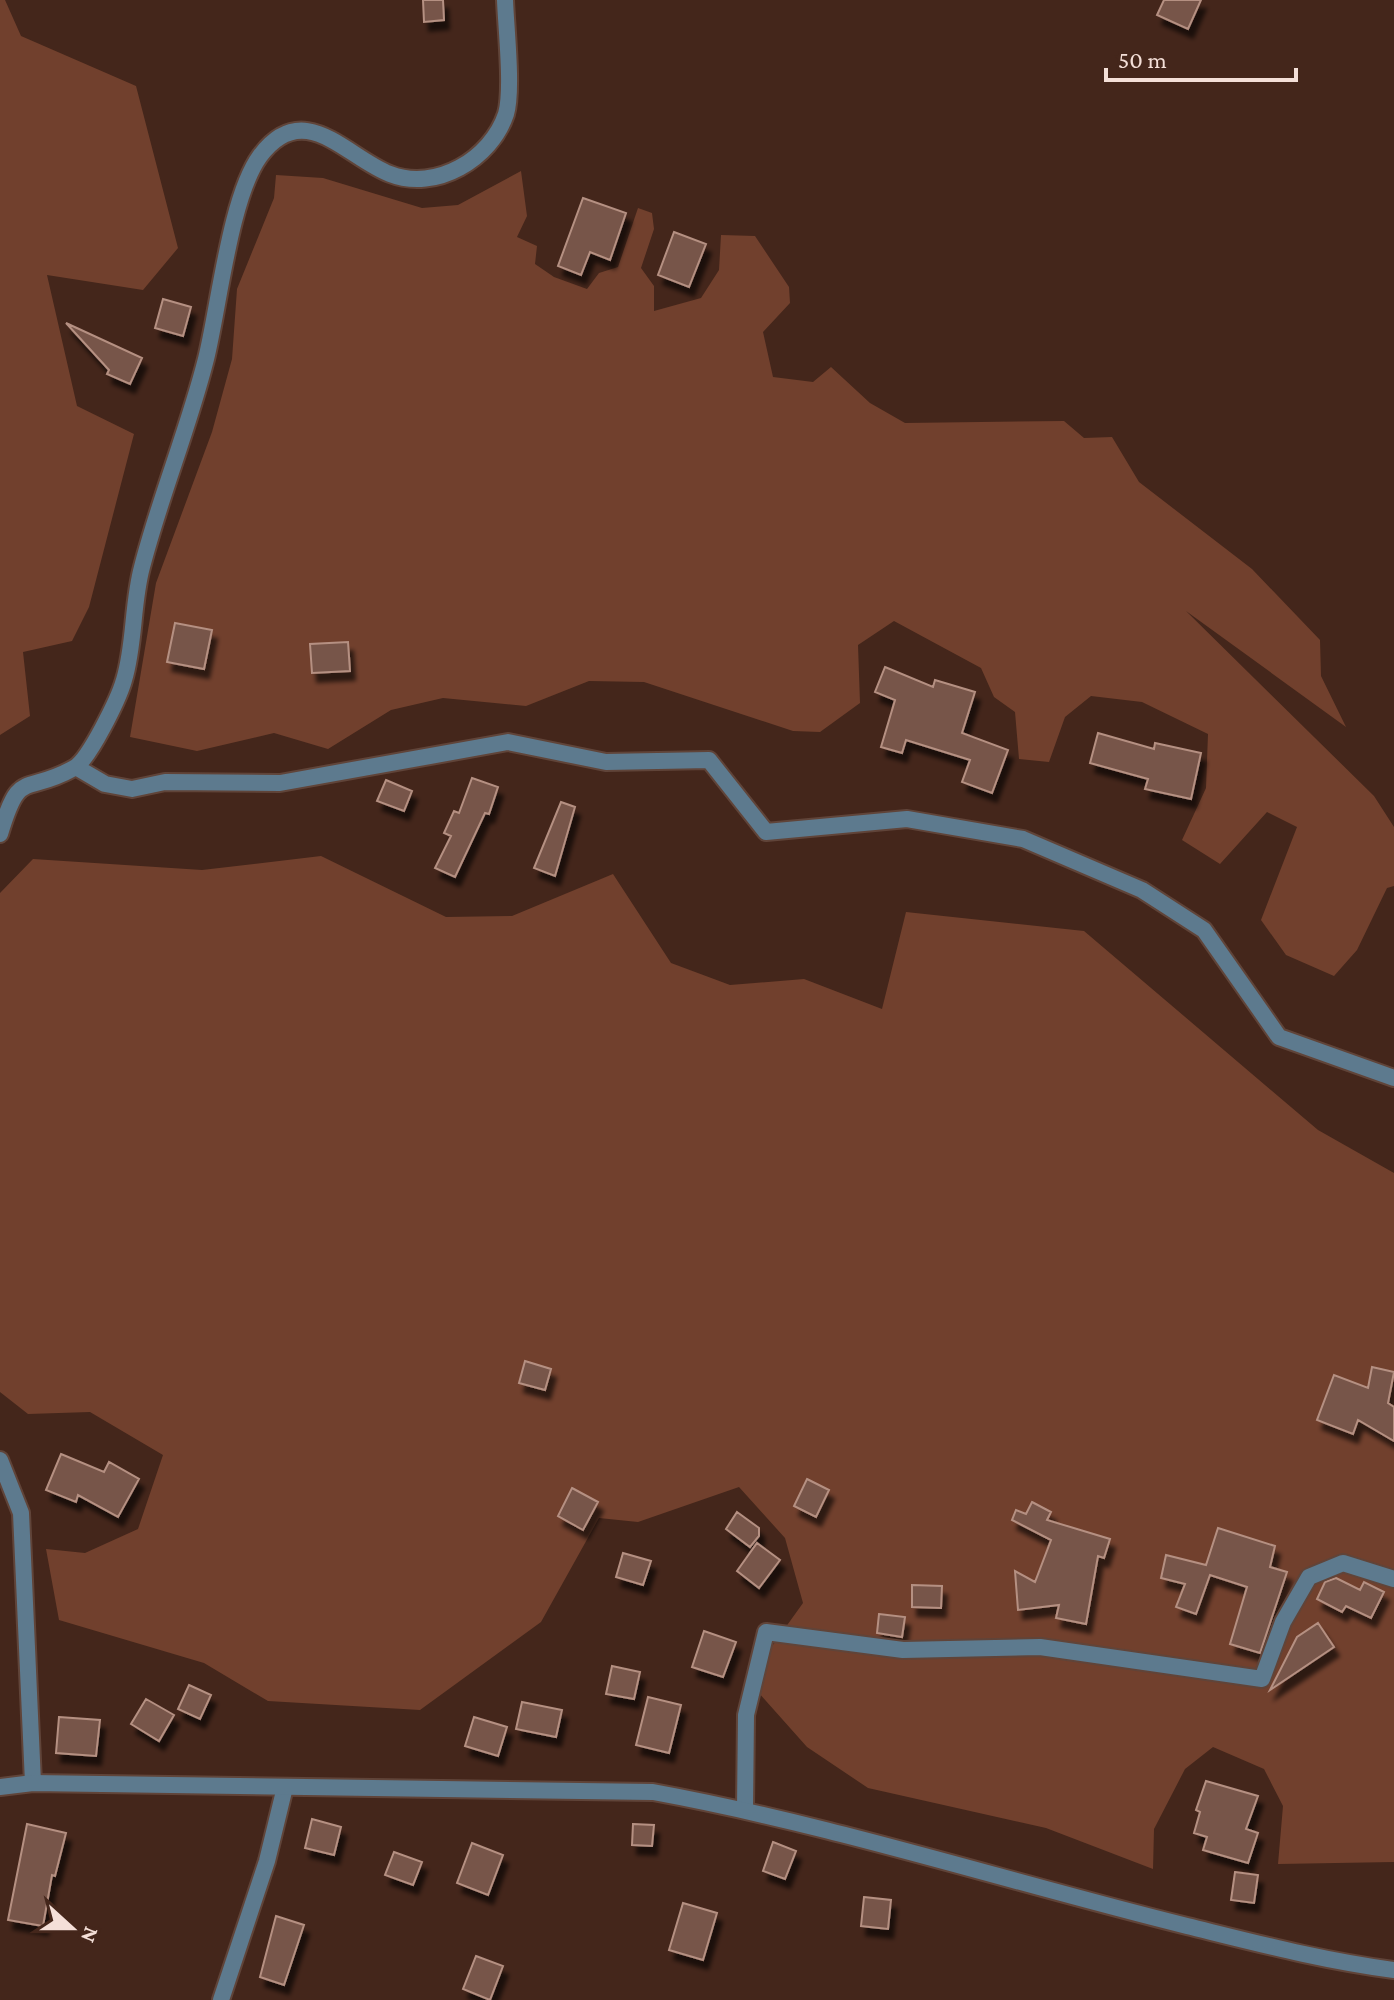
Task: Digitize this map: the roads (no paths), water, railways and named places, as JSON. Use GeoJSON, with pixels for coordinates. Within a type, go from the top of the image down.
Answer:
{"type":"FeatureCollection","features":[{"type":"Feature","properties":{"kind":"street"},"geometry":{"type":"LineString","coordinates":[[0,834],[6,793],[76,767],[92,745],[124,681],[141,569],[205,361],[241,195],[259,157],[282,135],[312,131],[348,146],[389,174],[413,179],[464,168],[485,151],[506,114],[505,0]]}},
{"type":"Feature","properties":{"kind":"street"},"geometry":{"type":"LineString","coordinates":[[76,767],[105,784],[132,789],[165,782],[280,783],[508,742],[606,762],[709,760],[766,832],[907,819],[1023,839],[1142,890],[1204,930],[1279,1037],[1394,1078]]}},
{"type":"Feature","properties":{"kind":"street"},"geometry":{"type":"LineString","coordinates":[[0,1460],[21,1513],[33,1783]]}},
{"type":"Feature","properties":{"kind":"street"},"geometry":{"type":"LineString","coordinates":[[745,1809],[746,1715],[766,1632],[903,1650],[1040,1647],[1262,1679],[1283,1622],[1309,1577],[1343,1563],[1394,1579]]}},
{"type":"Feature","properties":{"kind":"street"},"geometry":{"type":"LineString","coordinates":[[0,1787],[33,1783],[653,1792],[745,1809],[1076,1899],[1336,1962],[1394,1970]]}},
{"type":"Feature","properties":{"kind":"street"},"geometry":{"type":"LineString","coordinates":[[221,2000],[267,1861],[285,1787]]}}]}
